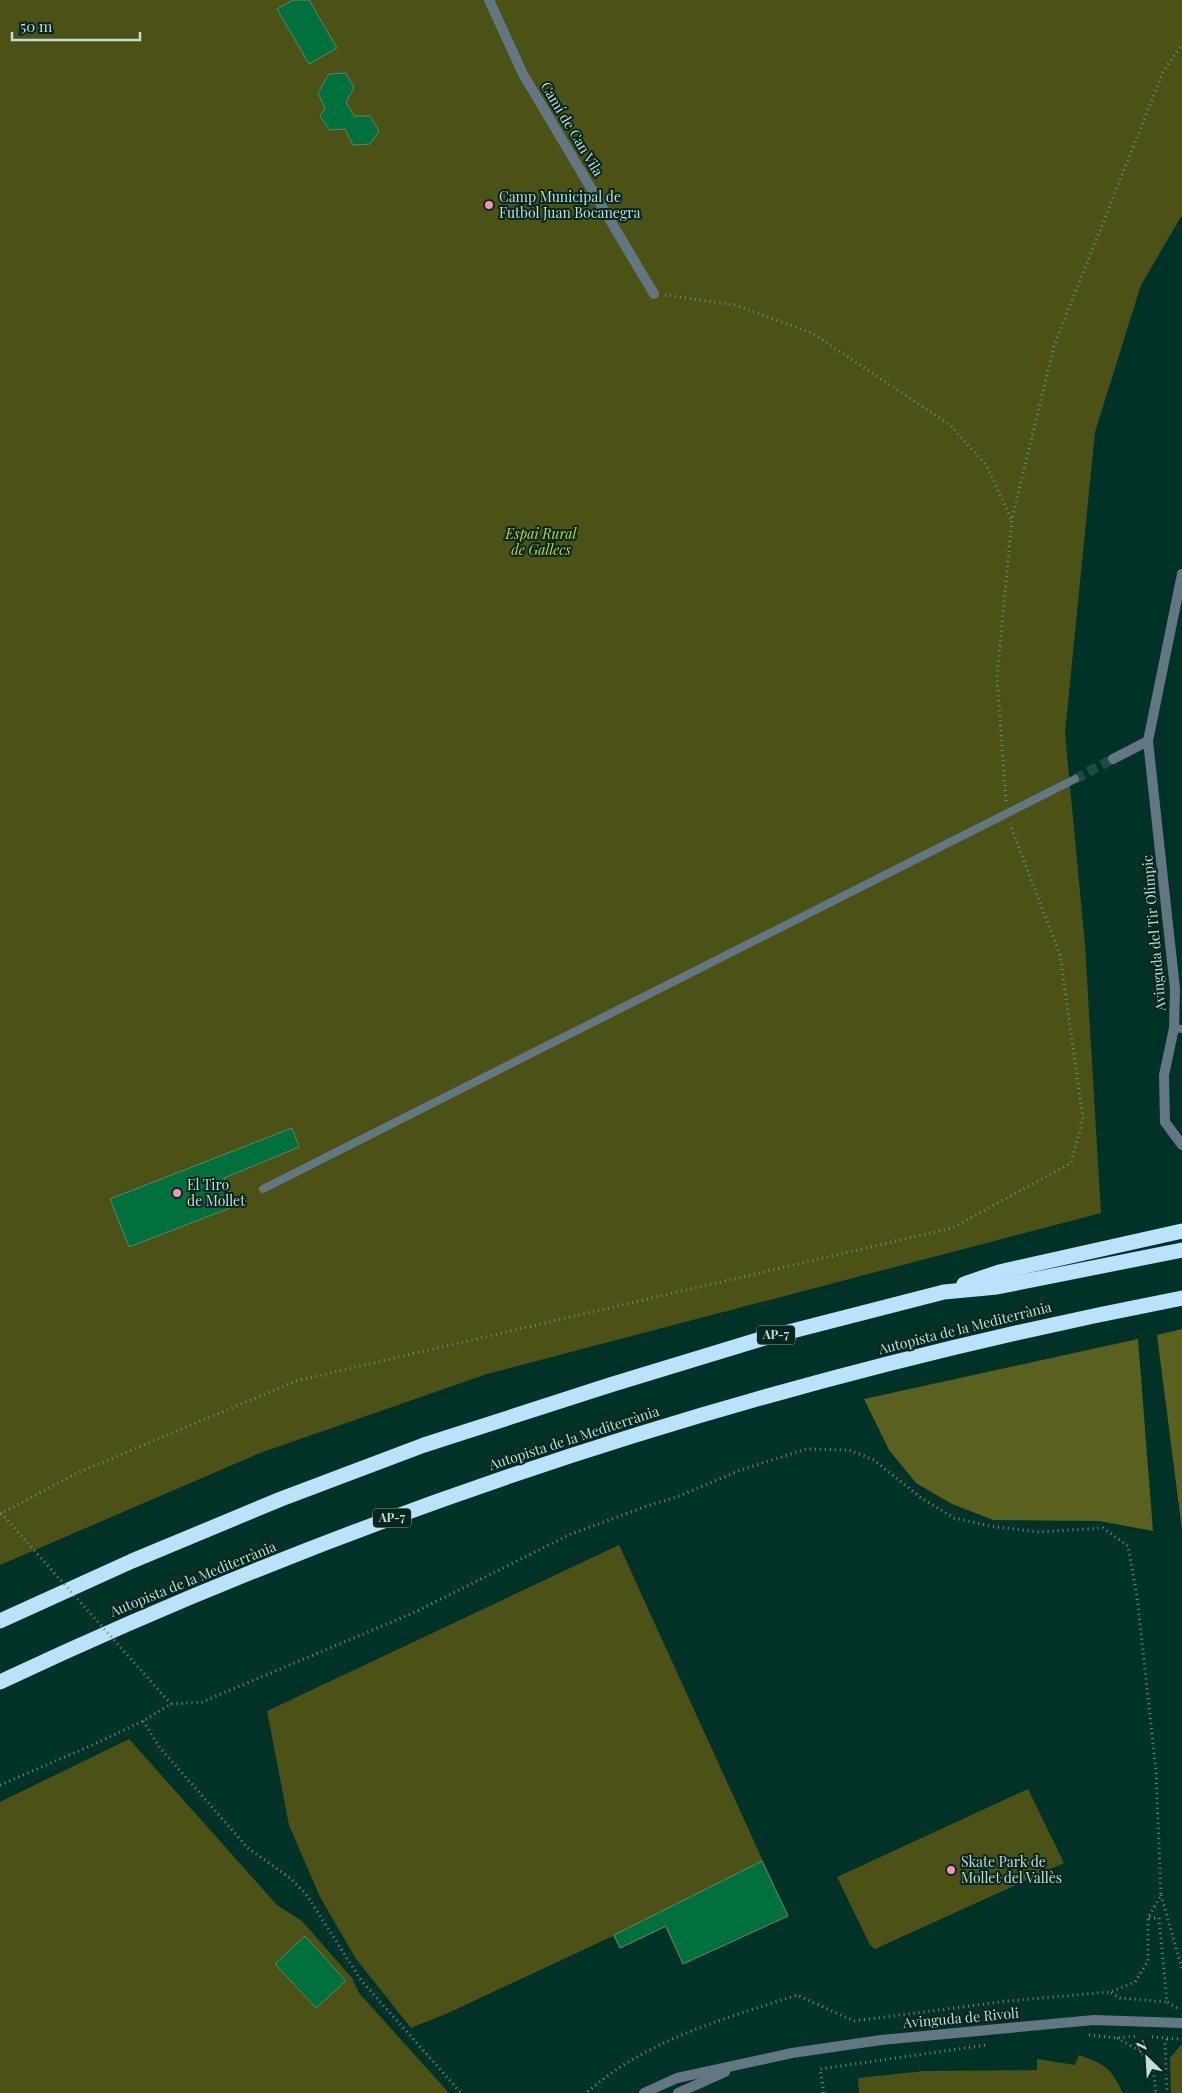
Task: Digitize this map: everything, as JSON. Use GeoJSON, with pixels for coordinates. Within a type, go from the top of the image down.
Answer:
{"type":"FeatureCollection","features":[{"type":"Feature","properties":{"kind":"highway"},"geometry":{"type":"LineString","coordinates":[[1092,1260],[1175,1233]]}},
{"type":"Feature","properties":{"kind":"highway","name":"AP-7"},"geometry":{"type":"LineString","coordinates":[[0,1620],[215,1525],[424,1445],[610,1385],[761,1339],[944,1292],[997,1287],[1092,1260],[1177,1251]]}},
{"type":"Feature","properties":{"kind":"highway","name":"Autopista de la Mediterrània"},"geometry":{"type":"LineString","coordinates":[[0,1682],[98,1636],[312,1548],[507,1475],[692,1418],[882,1365],[1099,1313],[1181,1298]]}},
{"type":"Feature","properties":{"kind":"street","name":"Camí de Can Vila"},"geometry":{"type":"LineString","coordinates":[[489,0],[523,74],[654,294]]}},
{"type":"Feature","properties":{"kind":"street","name":"Avinguda del Tir Olímpic"},"geometry":{"type":"LineString","coordinates":[[1182,574],[1148,741],[1178,1023],[1164,1076],[1165,1122],[1182,1145]]}},
{"type":"Feature","properties":{"kind":"street"},"geometry":{"type":"LineString","coordinates":[[1113,759],[1148,741]]}},
{"type":"Feature","properties":{"kind":"street","name":"Avinguda de Rivoli"},"geometry":{"type":"LineString","coordinates":[[644,2093],[677,2078],[792,2053],[881,2040],[1075,2021],[1182,2023]]}},
{"type":"Feature","properties":{"kind":"street","name":"Avinguda de Rivoli"},"geometry":{"type":"LineString","coordinates":[[678,2093],[744,2064]]}},
{"type":"Feature","properties":{"kind":"lane"},"geometry":{"type":"LineString","coordinates":[[264,1189],[1075,779]]}},
{"type":"Feature","properties":{"kind":"path"},"geometry":{"type":"LineString","coordinates":[[171,1704],[0,1513],[76,1473],[296,1381],[952,1228],[1071,1163],[1083,1119],[1060,955],[1007,815],[997,677],[1012,519],[1054,346],[1163,72],[1182,44]]}},
{"type":"Feature","properties":{"kind":"path"},"geometry":{"type":"LineString","coordinates":[[654,294],[735,305],[812,333],[950,425],[987,466],[1012,519]]}},
{"type":"Feature","properties":{"kind":"path"},"geometry":{"type":"LineString","coordinates":[[0,1785],[142,1721],[171,1704],[202,1702],[413,1613],[571,1534],[679,1496],[738,1471],[806,1449],[849,1450],[874,1460],[920,1497],[954,1518],[996,1527],[1039,1532],[1103,1528],[1128,1546],[1138,1596],[1156,1771],[1161,1895],[1182,1969]]}},
{"type":"Feature","properties":{"kind":"path"},"geometry":{"type":"LineString","coordinates":[[142,1721],[160,1748],[248,1848],[290,1878],[306,1894],[361,1980],[461,2093]]}},
{"type":"Feature","properties":{"kind":"path"},"geometry":{"type":"LineString","coordinates":[[586,2093],[598,2082],[635,2059],[688,2031],[797,1995],[854,2021],[1008,2001],[1110,1992],[1135,1982],[1148,1961],[1148,1918],[1161,1895]]}},
{"type":"Feature","properties":{"kind":"path"},"geometry":{"type":"LineString","coordinates":[[1148,1918],[1159,1918],[1166,2002]]}},
{"type":"Feature","properties":{"kind":"path"},"geometry":{"type":"LineString","coordinates":[[1110,1992],[1120,1998],[1166,2002],[1182,2010]]}},
{"type":"Feature","properties":{"kind":"path"},"geometry":{"type":"LineString","coordinates":[[1088,2035],[1117,2038],[1144,2036],[1182,2039]]}},
{"type":"Feature","properties":{"kind":"path"},"geometry":{"type":"LineString","coordinates":[[1117,2038],[1140,2051],[1153,2069],[1156,2093]]}},
{"type":"Feature","properties":{"kind":"path"},"geometry":{"type":"LineString","coordinates":[[1167,2039],[1165,2042],[1167,2093]]}},
{"type":"Feature","properties":{"kind":"path"},"geometry":{"type":"LineString","coordinates":[[824,2093],[820,2069],[993,2044]]}},
{"type":"Feature","properties":{"kind":"green space","name":"Espai Rural de Gallecs"},"geometry":{"type":"Polygon","coordinates":[[[0,0],[1182,0],[1182,215],[1141,285],[1095,432],[1065,733],[1085,945],[1101,1213],[487,1374],[260,1453],[0,1565],[0,0]]]}},
{"type":"Feature","properties":{"kind":"green space"},"geometry":{"type":"Polygon","coordinates":[[[1182,1329],[1182,1530],[1157,1335],[1182,1329]]]}},
{"type":"Feature","properties":{"kind":"green space"},"geometry":{"type":"Polygon","coordinates":[[[1138,1339],[1153,1531],[1099,1521],[993,1520],[952,1504],[916,1483],[889,1450],[864,1399],[1138,1339]]]}},
{"type":"Feature","properties":{"kind":"green space"},"geometry":{"type":"Polygon","coordinates":[[[619,1545],[788,1916],[683,1964],[665,1927],[620,1948],[613,1936],[448,2013],[411,2028],[356,1959],[320,1897],[289,1825],[267,1711],[619,1545]]]}},
{"type":"Feature","properties":{"kind":"green space"},"geometry":{"type":"Polygon","coordinates":[[[129,1739],[277,1905],[302,1921],[352,1978],[359,1993],[449,2093],[0,2093],[0,1802],[129,1739]]]}},
{"type":"Feature","properties":{"kind":"green space","name":"Skate Park de Mollet del Vallès"},"geometry":{"type":"Polygon","coordinates":[[[1028,1789],[1064,1863],[875,1949],[870,1945],[837,1877],[1028,1789]]]}},
{"type":"Feature","properties":{"kind":"green space"},"geometry":{"type":"Polygon","coordinates":[[[1182,2044],[1182,2093],[1171,2093],[1170,2058],[1182,2044]]]}},
{"type":"Feature","properties":{"kind":"green space"},"geometry":{"type":"Polygon","coordinates":[[[1079,2055],[1101,2064],[1111,2072],[1123,2093],[859,2093],[858,2078],[924,2071],[1037,2070],[1037,2059],[1075,2065],[1079,2055]]]}},
{"type":"Feature","properties":{"kind":"building"},"geometry":{"type":"Polygon","coordinates":[[[293,0],[309,0],[337,48],[309,64],[277,9],[293,0]]]}},
{"type":"Feature","properties":{"kind":"building"},"geometry":{"type":"Polygon","coordinates":[[[346,73],[354,88],[346,102],[354,116],[370,116],[379,131],[370,144],[353,145],[345,129],[330,130],[320,116],[325,108],[318,93],[329,74],[346,73]]]}},
{"type":"Feature","properties":{"kind":"building","name":"El Tiro de Mollet"},"geometry":{"type":"Polygon","coordinates":[[[292,1128],[299,1147],[224,1178],[235,1206],[129,1247],[110,1199],[292,1128]]]}},
{"type":"Feature","properties":{"kind":"building"},"geometry":{"type":"Polygon","coordinates":[[[762,1861],[788,1916],[683,1964],[666,1926],[620,1948],[614,1935],[762,1861]]]}},
{"type":"Feature","properties":{"kind":"building"},"geometry":{"type":"Polygon","coordinates":[[[305,1936],[346,1981],[316,2008],[275,1964],[305,1936]]]}},
{"type":"Feature","properties":{"kind":"tunnel"},"geometry":{"type":"LineString","coordinates":[[1075,779],[1113,759]]}},
{"type":"Feature","properties":{"kind":"place","name":"Camp Municipal de Futbol Juan Bocanegra"},"geometry":{"type":"Point","coordinates":[489,205]}},
{"type":"Feature","properties":{"kind":"place","name":"El Tiro de Mollet"},"geometry":{"type":"Point","coordinates":[177,1193]}},
{"type":"Feature","properties":{"kind":"place","name":"Skate Park de Mollet del Vallès"},"geometry":{"type":"Point","coordinates":[951,1870]}}]}
